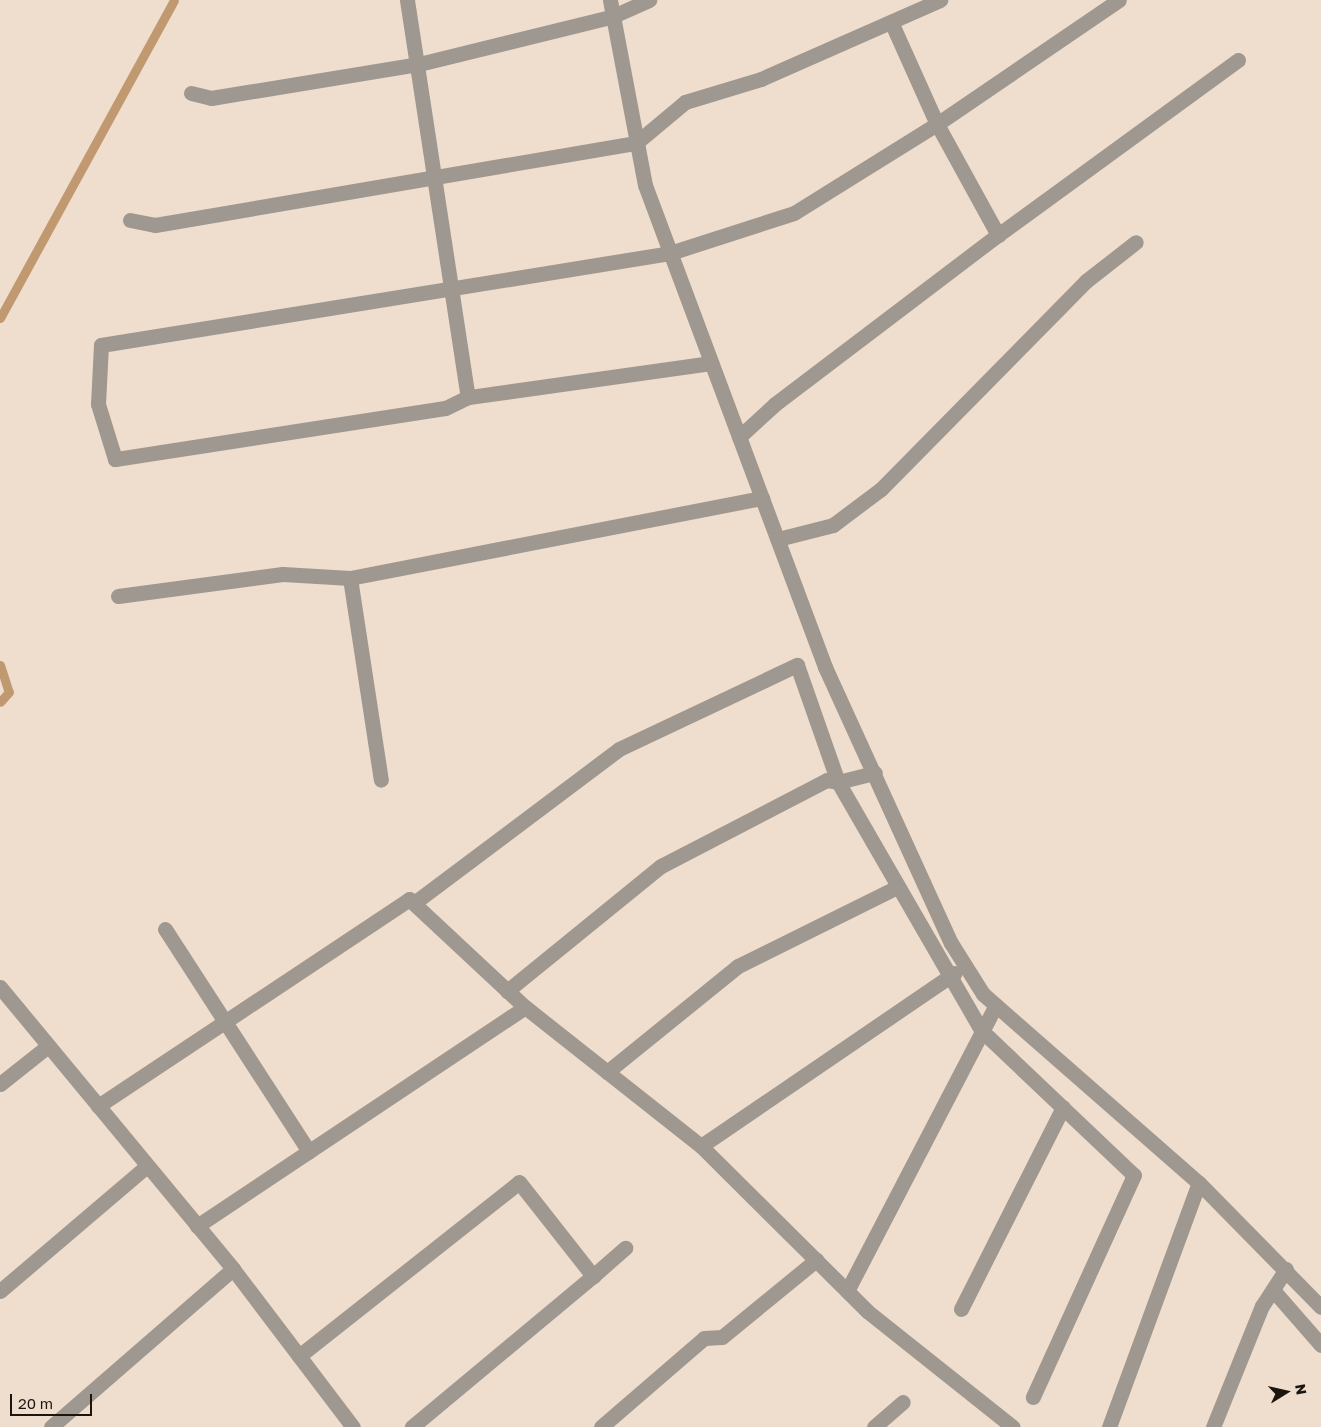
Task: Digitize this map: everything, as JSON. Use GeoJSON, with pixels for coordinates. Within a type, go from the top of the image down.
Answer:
{"type":"FeatureCollection","features":[{"type":"Feature","properties":{"kind":"street"},"geometry":{"type":"LineString","coordinates":[[407,0],[419,64],[434,178],[454,291],[468,397]]}},
{"type":"Feature","properties":{"kind":"street"},"geometry":{"type":"LineString","coordinates":[[610,0],[611,17],[645,186],[825,667],[966,966],[996,1005],[1199,1183],[1286,1269],[1321,1307]]}},
{"type":"Feature","properties":{"kind":"street"},"geometry":{"type":"LineString","coordinates":[[191,92],[211,98],[419,64],[611,17],[649,0]]}},
{"type":"Feature","properties":{"kind":"street"},"geometry":{"type":"LineString","coordinates":[[130,220],[156,225],[636,143],[685,102],[761,79],[892,24],[940,0]]}},
{"type":"Feature","properties":{"kind":"street"},"geometry":{"type":"LineString","coordinates":[[712,363],[468,397],[445,408],[115,459],[98,404],[101,345],[454,291],[670,253],[794,213],[937,124],[1119,0]]}},
{"type":"Feature","properties":{"kind":"street"},"geometry":{"type":"LineString","coordinates":[[892,24],[937,124],[998,235]]}},
{"type":"Feature","properties":{"kind":"street"},"geometry":{"type":"LineString","coordinates":[[739,437],[775,404],[998,235],[1238,60]]}},
{"type":"Feature","properties":{"kind":"street"},"geometry":{"type":"LineString","coordinates":[[778,539],[833,525],[881,489],[1086,281],[1136,242]]}},
{"type":"Feature","properties":{"kind":"street"},"geometry":{"type":"LineString","coordinates":[[118,596],[283,574],[350,578],[762,498]]}},
{"type":"Feature","properties":{"kind":"street"},"geometry":{"type":"LineString","coordinates":[[350,578],[381,780]]}},
{"type":"Feature","properties":{"kind":"street"},"geometry":{"type":"LineString","coordinates":[[414,903],[619,749],[797,665],[838,782],[949,978],[982,1031],[1134,1175],[1033,1397]]}},
{"type":"Feature","properties":{"kind":"street"},"geometry":{"type":"LineString","coordinates":[[507,991],[661,866],[827,780],[838,782],[875,773]]}},
{"type":"Feature","properties":{"kind":"street"},"geometry":{"type":"LineString","coordinates":[[606,1072],[738,966],[897,887]]}},
{"type":"Feature","properties":{"kind":"street"},"geometry":{"type":"LineString","coordinates":[[98,1106],[409,899],[525,1007],[701,1146],[847,1291],[1013,1427]]}},
{"type":"Feature","properties":{"kind":"street"},"geometry":{"type":"LineString","coordinates":[[165,929],[309,1152]]}},
{"type":"Feature","properties":{"kind":"street"},"geometry":{"type":"LineString","coordinates":[[701,1146],[966,966]]}},
{"type":"Feature","properties":{"kind":"street"},"geometry":{"type":"LineString","coordinates":[[0,988],[232,1269],[353,1427]]}},
{"type":"Feature","properties":{"kind":"street"},"geometry":{"type":"LineString","coordinates":[[847,1291],[996,1005]]}},
{"type":"Feature","properties":{"kind":"street"},"geometry":{"type":"LineString","coordinates":[[197,1226],[525,1007]]}},
{"type":"Feature","properties":{"kind":"street"},"geometry":{"type":"LineString","coordinates":[[0,1084],[48,1046]]}},
{"type":"Feature","properties":{"kind":"street"},"geometry":{"type":"LineString","coordinates":[[961,1309],[1063,1107]]}},
{"type":"Feature","properties":{"kind":"street"},"geometry":{"type":"LineString","coordinates":[[0,1291],[147,1166]]}},
{"type":"Feature","properties":{"kind":"street"},"geometry":{"type":"LineString","coordinates":[[299,1356],[519,1182],[594,1276]]}},
{"type":"Feature","properties":{"kind":"street"},"geometry":{"type":"LineString","coordinates":[[1109,1427],[1199,1183]]}},
{"type":"Feature","properties":{"kind":"street"},"geometry":{"type":"LineString","coordinates":[[412,1427],[625,1248]]}},
{"type":"Feature","properties":{"kind":"street"},"geometry":{"type":"LineString","coordinates":[[601,1427],[704,1338],[722,1337],[816,1260]]}},
{"type":"Feature","properties":{"kind":"street"},"geometry":{"type":"LineString","coordinates":[[51,1427],[232,1269]]}},
{"type":"Feature","properties":{"kind":"street"},"geometry":{"type":"LineString","coordinates":[[1213,1427],[1272,1290],[1286,1269]]}},
{"type":"Feature","properties":{"kind":"street"},"geometry":{"type":"LineString","coordinates":[[1272,1290],[1321,1345]]}},
{"type":"Feature","properties":{"kind":"street"},"geometry":{"type":"LineString","coordinates":[[874,1427],[903,1402]]}},
{"type":"Feature","properties":{"kind":"waterway"},"geometry":{"type":"LineString","coordinates":[[0,318],[174,0]]}},
{"type":"Feature","properties":{"kind":"waterway"},"geometry":{"type":"LineString","coordinates":[[0,665],[9,692],[0,702]]}}]}
